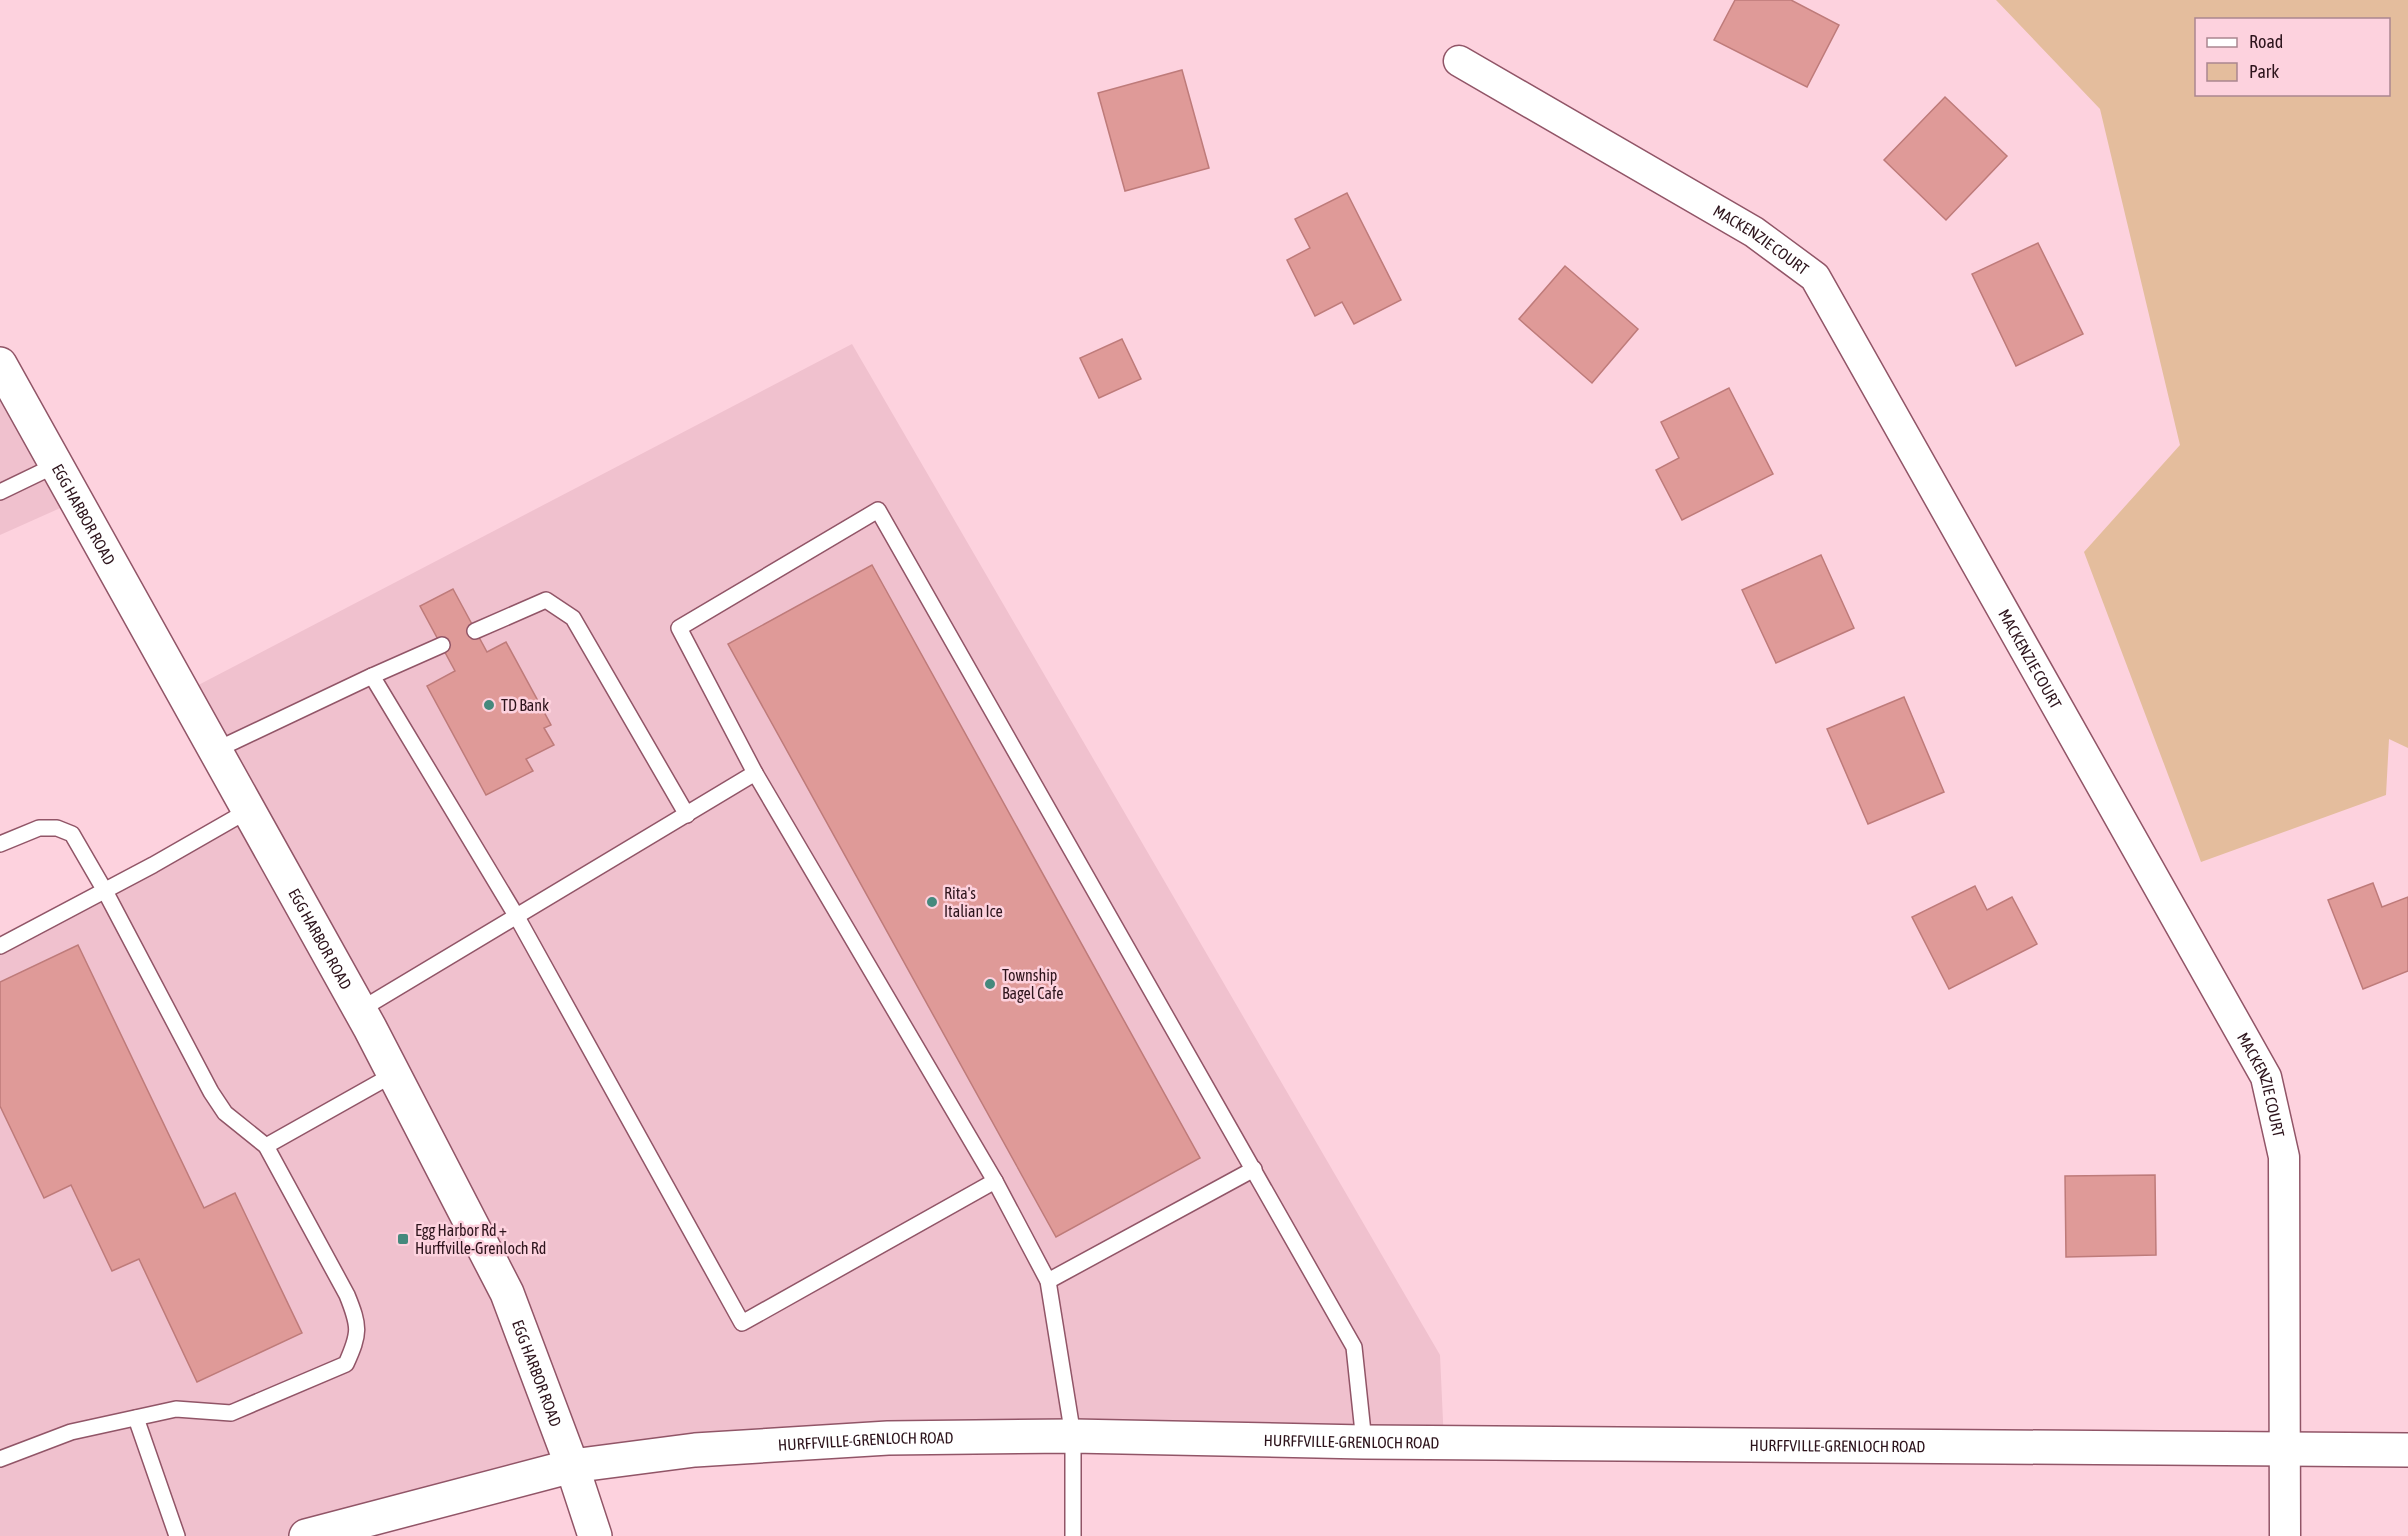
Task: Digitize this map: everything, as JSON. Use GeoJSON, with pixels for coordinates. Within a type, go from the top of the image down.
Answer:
{"type":"FeatureCollection","features":[{"type":"Feature","properties":{"kind":"main road","name":"EGG HARBOR ROAD"},"geometry":{"type":"LineString","coordinates":[[0,364],[360,1010],[507,1293],[572,1466],[595,1536]]}},
{"type":"Feature","properties":{"kind":"main road","name":"HURFFVILLE-GRENLOCH ROAD"},"geometry":{"type":"LineString","coordinates":[[306,1536],[572,1466],[695,1450],[888,1438],[1073,1436],[1364,1442],[2408,1450]]}},
{"type":"Feature","properties":{"kind":"street","name":"MACKENZIE COURT"},"geometry":{"type":"LineString","coordinates":[[1459,61],[1754,232],[1815,277],[2266,1077],[2284,1157],[2285,1536]]}},
{"type":"Feature","properties":{"kind":"lane"},"geometry":{"type":"LineString","coordinates":[[0,492],[56,465]]}},
{"type":"Feature","properties":{"kind":"lane"},"geometry":{"type":"LineString","coordinates":[[1073,1536],[1073,1436],[1048,1281],[995,1181],[755,773],[679,628],[878,510],[1354,1347],[1364,1442]]}},
{"type":"Feature","properties":{"kind":"lane"},"geometry":{"type":"LineString","coordinates":[[475,630],[546,600],[573,618],[687,814]]}},
{"type":"Feature","properties":{"kind":"lane"},"geometry":{"type":"LineString","coordinates":[[216,750],[441,645]]}},
{"type":"Feature","properties":{"kind":"lane"},"geometry":{"type":"LineString","coordinates":[[372,676],[517,916],[742,1323],[995,1181]]}},
{"type":"Feature","properties":{"kind":"lane"},"geometry":{"type":"LineString","coordinates":[[360,1010],[755,773]]}},
{"type":"Feature","properties":{"kind":"lane"},"geometry":{"type":"LineString","coordinates":[[0,946],[105,891],[249,810]]}},
{"type":"Feature","properties":{"kind":"lane"},"geometry":{"type":"LineString","coordinates":[[0,844],[39,828],[57,828],[72,834],[105,891],[211,1092],[225,1113],[266,1146],[347,1295],[358,1321],[356,1342],[346,1364],[231,1413],[176,1409],[71,1432],[0,1459]]}},
{"type":"Feature","properties":{"kind":"lane"},"geometry":{"type":"LineString","coordinates":[[266,1146],[394,1074]]}},
{"type":"Feature","properties":{"kind":"lane"},"geometry":{"type":"LineString","coordinates":[[1048,1281],[1254,1169]]}},
{"type":"Feature","properties":{"kind":"lane"},"geometry":{"type":"LineString","coordinates":[[136,1418],[177,1536]]}},
{"type":"Feature","properties":{"kind":"shaded area"},"geometry":{"type":"Polygon","coordinates":[[[852,344],[1440,1355],[1444,1443],[695,1450],[306,1536],[0,1536],[0,944],[248,810],[183,693],[852,344]]]}},
{"type":"Feature","properties":{"kind":"shaded area"},"geometry":{"type":"Polygon","coordinates":[[[0,365],[76,501],[0,535],[0,365]]]}},
{"type":"Feature","properties":{"kind":"green space"},"geometry":{"type":"Polygon","coordinates":[[[1996,0],[2408,0],[2408,748],[2389,739],[2386,795],[2201,862],[2084,552],[2180,445],[2100,109],[1996,0]]]}},
{"type":"Feature","properties":{"kind":"building"},"geometry":{"type":"Polygon","coordinates":[[[1735,0],[1791,0],[1839,25],[1807,87],[1714,40],[1735,0]]]}},
{"type":"Feature","properties":{"kind":"building"},"geometry":{"type":"Polygon","coordinates":[[[1182,70],[1209,168],[1125,191],[1098,93],[1182,70]]]}},
{"type":"Feature","properties":{"kind":"building"},"geometry":{"type":"Polygon","coordinates":[[[1945,97],[2007,156],[1946,220],[1884,160],[1945,97]]]}},
{"type":"Feature","properties":{"kind":"building"},"geometry":{"type":"Polygon","coordinates":[[[1347,193],[1401,300],[1354,324],[1342,302],[1315,316],[1287,260],[1310,248],[1295,219],[1347,193]]]}},
{"type":"Feature","properties":{"kind":"building"},"geometry":{"type":"Polygon","coordinates":[[[2038,243],[2083,334],[2016,366],[1972,274],[2038,243]]]}},
{"type":"Feature","properties":{"kind":"building"},"geometry":{"type":"Polygon","coordinates":[[[1565,266],[1638,329],[1592,383],[1519,319],[1565,266]]]}},
{"type":"Feature","properties":{"kind":"building"},"geometry":{"type":"Polygon","coordinates":[[[1122,339],[1141,379],[1099,398],[1080,358],[1122,339]]]}},
{"type":"Feature","properties":{"kind":"building"},"geometry":{"type":"Polygon","coordinates":[[[1729,388],[1773,474],[1682,520],[1656,470],[1679,458],[1661,422],[1729,388]]]}},
{"type":"Feature","properties":{"kind":"building"},"geometry":{"type":"Polygon","coordinates":[[[1821,555],[1854,628],[1776,663],[1742,590],[1821,555]]]}},
{"type":"Feature","properties":{"kind":"building"},"geometry":{"type":"Polygon","coordinates":[[[872,565],[1200,1158],[1056,1237],[728,644],[872,565]]]}},
{"type":"Feature","properties":{"kind":"building","name":"TD Bank"},"geometry":{"type":"Polygon","coordinates":[[[453,589],[487,652],[506,642],[551,725],[544,728],[554,745],[526,759],[533,771],[486,795],[427,686],[455,671],[420,606],[453,589]]]}},
{"type":"Feature","properties":{"kind":"building"},"geometry":{"type":"Polygon","coordinates":[[[1904,697],[1944,792],[1868,824],[1827,729],[1904,697]]]}},
{"type":"Feature","properties":{"kind":"building"},"geometry":{"type":"Polygon","coordinates":[[[2373,883],[2382,907],[2408,897],[2408,971],[2363,989],[2328,900],[2373,883]]]}},
{"type":"Feature","properties":{"kind":"building"},"geometry":{"type":"Polygon","coordinates":[[[1975,886],[1987,910],[2012,897],[2037,944],[1949,989],[1912,917],[1975,886]]]}},
{"type":"Feature","properties":{"kind":"building"},"geometry":{"type":"Polygon","coordinates":[[[78,945],[204,1208],[235,1193],[302,1333],[197,1382],[139,1259],[112,1271],[71,1185],[44,1198],[0,1106],[0,982],[78,945]]]}},
{"type":"Feature","properties":{"kind":"building"},"geometry":{"type":"Polygon","coordinates":[[[2155,1175],[2156,1255],[2066,1257],[2065,1176],[2155,1175]]]}},
{"type":"Feature","properties":{"kind":"place","name":"TD Bank"},"geometry":{"type":"Point","coordinates":[489,705]}},
{"type":"Feature","properties":{"kind":"place","name":"Rita's Italian Ice"},"geometry":{"type":"Point","coordinates":[932,902]}},
{"type":"Feature","properties":{"kind":"place","name":"Township Bagel Cafe"},"geometry":{"type":"Point","coordinates":[990,984]}},
{"type":"Feature","properties":{"kind":"place","name":"Egg Harbor Rd + Hurffville-Grenloch Rd"},"geometry":{"type":"Point","coordinates":[403,1239]}}]}
